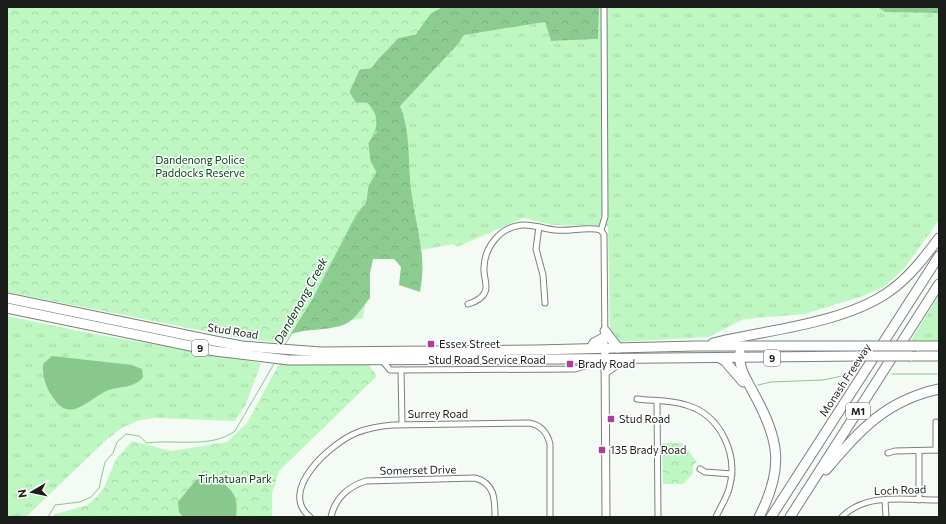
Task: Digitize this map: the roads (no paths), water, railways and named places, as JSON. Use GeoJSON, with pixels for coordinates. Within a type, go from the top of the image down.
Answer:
{"type":"FeatureCollection","features":[{"type":"Feature","properties":{"kind":"highway"},"geometry":{"type":"LineString","coordinates":[[696,346],[828,318],[854,311],[888,292],[908,275],[939,238]]}},
{"type":"Feature","properties":{"kind":"highway","name":"Monash Freeway"},"geometry":{"type":"LineString","coordinates":[[771,517],[939,256]]}},
{"type":"Feature","properties":{"kind":"highway","name":"M1"},"geometry":{"type":"LineString","coordinates":[[790,517],[939,284]]}},
{"type":"Feature","properties":{"kind":"highway","name":"Stud Road"},"geometry":{"type":"LineString","coordinates":[[7,298],[214,341],[295,351],[481,351],[696,346],[939,346]]}},
{"type":"Feature","properties":{"kind":"highway","name":"Stud Road"},"geometry":{"type":"LineString","coordinates":[[7,308],[215,351],[289,360],[939,356]]}},
{"type":"Feature","properties":{"kind":"highway"},"geometry":{"type":"LineString","coordinates":[[591,348],[594,343],[605,334],[618,348]]}},
{"type":"Feature","properties":{"kind":"highway"},"geometry":{"type":"LineString","coordinates":[[750,334],[743,339],[740,347],[740,367],[768,420],[775,442],[776,459],[774,479],[767,501],[759,517]]}},
{"type":"Feature","properties":{"kind":"highway"},"geometry":{"type":"LineString","coordinates":[[720,358],[725,361],[748,388],[753,390]]}},
{"type":"Feature","properties":{"kind":"highway"},"geometry":{"type":"LineString","coordinates":[[594,359],[606,373],[624,359]]}},
{"type":"Feature","properties":{"kind":"highway"},"geometry":{"type":"LineString","coordinates":[[801,499],[845,447],[876,416],[900,402],[922,392],[939,389]]}},
{"type":"Feature","properties":{"kind":"main road"},"geometry":{"type":"LineString","coordinates":[[605,348],[606,517]]}},
{"type":"Feature","properties":{"kind":"street"},"geometry":{"type":"LineString","coordinates":[[604,7],[604,222],[601,230],[604,236],[605,348]]}},
{"type":"Feature","properties":{"kind":"street"},"geometry":{"type":"LineString","coordinates":[[468,304],[482,298],[485,292],[485,259],[498,236],[506,230],[517,226],[528,225],[559,230],[601,230]]}},
{"type":"Feature","properties":{"kind":"street"},"geometry":{"type":"LineString","coordinates":[[539,227],[536,249],[543,275],[545,303]]}},
{"type":"Feature","properties":{"kind":"street","name":"Stud Road Service Road"},"geometry":{"type":"LineString","coordinates":[[382,360],[390,370],[401,370],[575,369],[585,366],[594,359]]}},
{"type":"Feature","properties":{"kind":"street"},"geometry":{"type":"LineString","coordinates":[[401,370],[402,424]]}},
{"type":"Feature","properties":{"kind":"street"},"geometry":{"type":"LineString","coordinates":[[636,400],[685,404],[709,418],[721,430],[728,445],[732,460],[732,474],[729,489],[716,517]]}},
{"type":"Feature","properties":{"kind":"street"},"geometry":{"type":"LineString","coordinates":[[657,402],[658,517]]}},
{"type":"Feature","properties":{"kind":"street"},"geometry":{"type":"LineString","coordinates":[[888,453],[895,451],[938,450],[936,422]]}},
{"type":"Feature","properties":{"kind":"street","name":"Surrey Road"},"geometry":{"type":"LineString","coordinates":[[310,517],[301,505],[300,492],[307,476],[319,460],[342,440],[357,433],[381,426],[402,424],[529,423],[538,426],[545,432],[550,444],[550,517]]}},
{"type":"Feature","properties":{"kind":"street"},"geometry":{"type":"LineString","coordinates":[[919,451],[919,500]]}},
{"type":"Feature","properties":{"kind":"street"},"geometry":{"type":"LineString","coordinates":[[700,469],[705,472],[732,474]]}},
{"type":"Feature","properties":{"kind":"street","name":"Somerset Drive"},"geometry":{"type":"LineString","coordinates":[[331,517],[336,504],[342,495],[356,484],[366,481],[475,478],[486,483],[493,491],[495,497],[495,517]]}},
{"type":"Feature","properties":{"kind":"street"},"geometry":{"type":"LineString","coordinates":[[885,500],[886,517]]}},
{"type":"Feature","properties":{"kind":"street","name":"Loch Road"},"geometry":{"type":"LineString","coordinates":[[842,517],[848,511],[860,504],[871,501],[939,500]]}},
{"type":"Feature","properties":{"kind":"waterway","name":"Dandenong Creek"},"geometry":{"type":"LineString","coordinates":[[284,346],[313,299],[357,214],[367,202],[369,186],[377,172],[371,161],[369,143],[375,132],[377,122],[375,112],[367,102],[356,102],[350,92],[360,70],[371,69],[398,39],[416,35],[431,14],[444,7]]}},
{"type":"Feature","properties":{"kind":"waterway","name":"Dandenong Creek"},"geometry":{"type":"LineString","coordinates":[[48,517],[55,505],[80,502],[91,497],[99,488],[105,462],[113,453],[117,442],[126,434],[139,436],[147,443],[204,442],[225,437],[235,431],[275,362]]}},
{"type":"Feature","properties":{"kind":"waterway"},"geometry":{"type":"LineString","coordinates":[[758,385],[771,382],[823,380],[852,374]]}},
{"type":"Feature","properties":{"kind":"waterway"},"geometry":{"type":"LineString","coordinates":[[892,374],[939,374]]}},
{"type":"Feature","properties":{"kind":"place","name":"Essex Street"},"geometry":{"type":"Point","coordinates":[431,344]}},
{"type":"Feature","properties":{"kind":"place","name":"Brady Road"},"geometry":{"type":"Point","coordinates":[570,364]}},
{"type":"Feature","properties":{"kind":"place","name":"Stud Road"},"geometry":{"type":"Point","coordinates":[611,419]}},
{"type":"Feature","properties":{"kind":"place","name":"135 Brady Road"},"geometry":{"type":"Point","coordinates":[602,450]}},
{"type":"Feature","properties":{"kind":"park label","name":"Dandenong Police Paddocks Reserve"},"geometry":{"type":"Point","coordinates":[200,166]}},
{"type":"Feature","properties":{"kind":"park label","name":"Tirhatuan Park"},"geometry":{"type":"Point","coordinates":[235,479]}}]}
